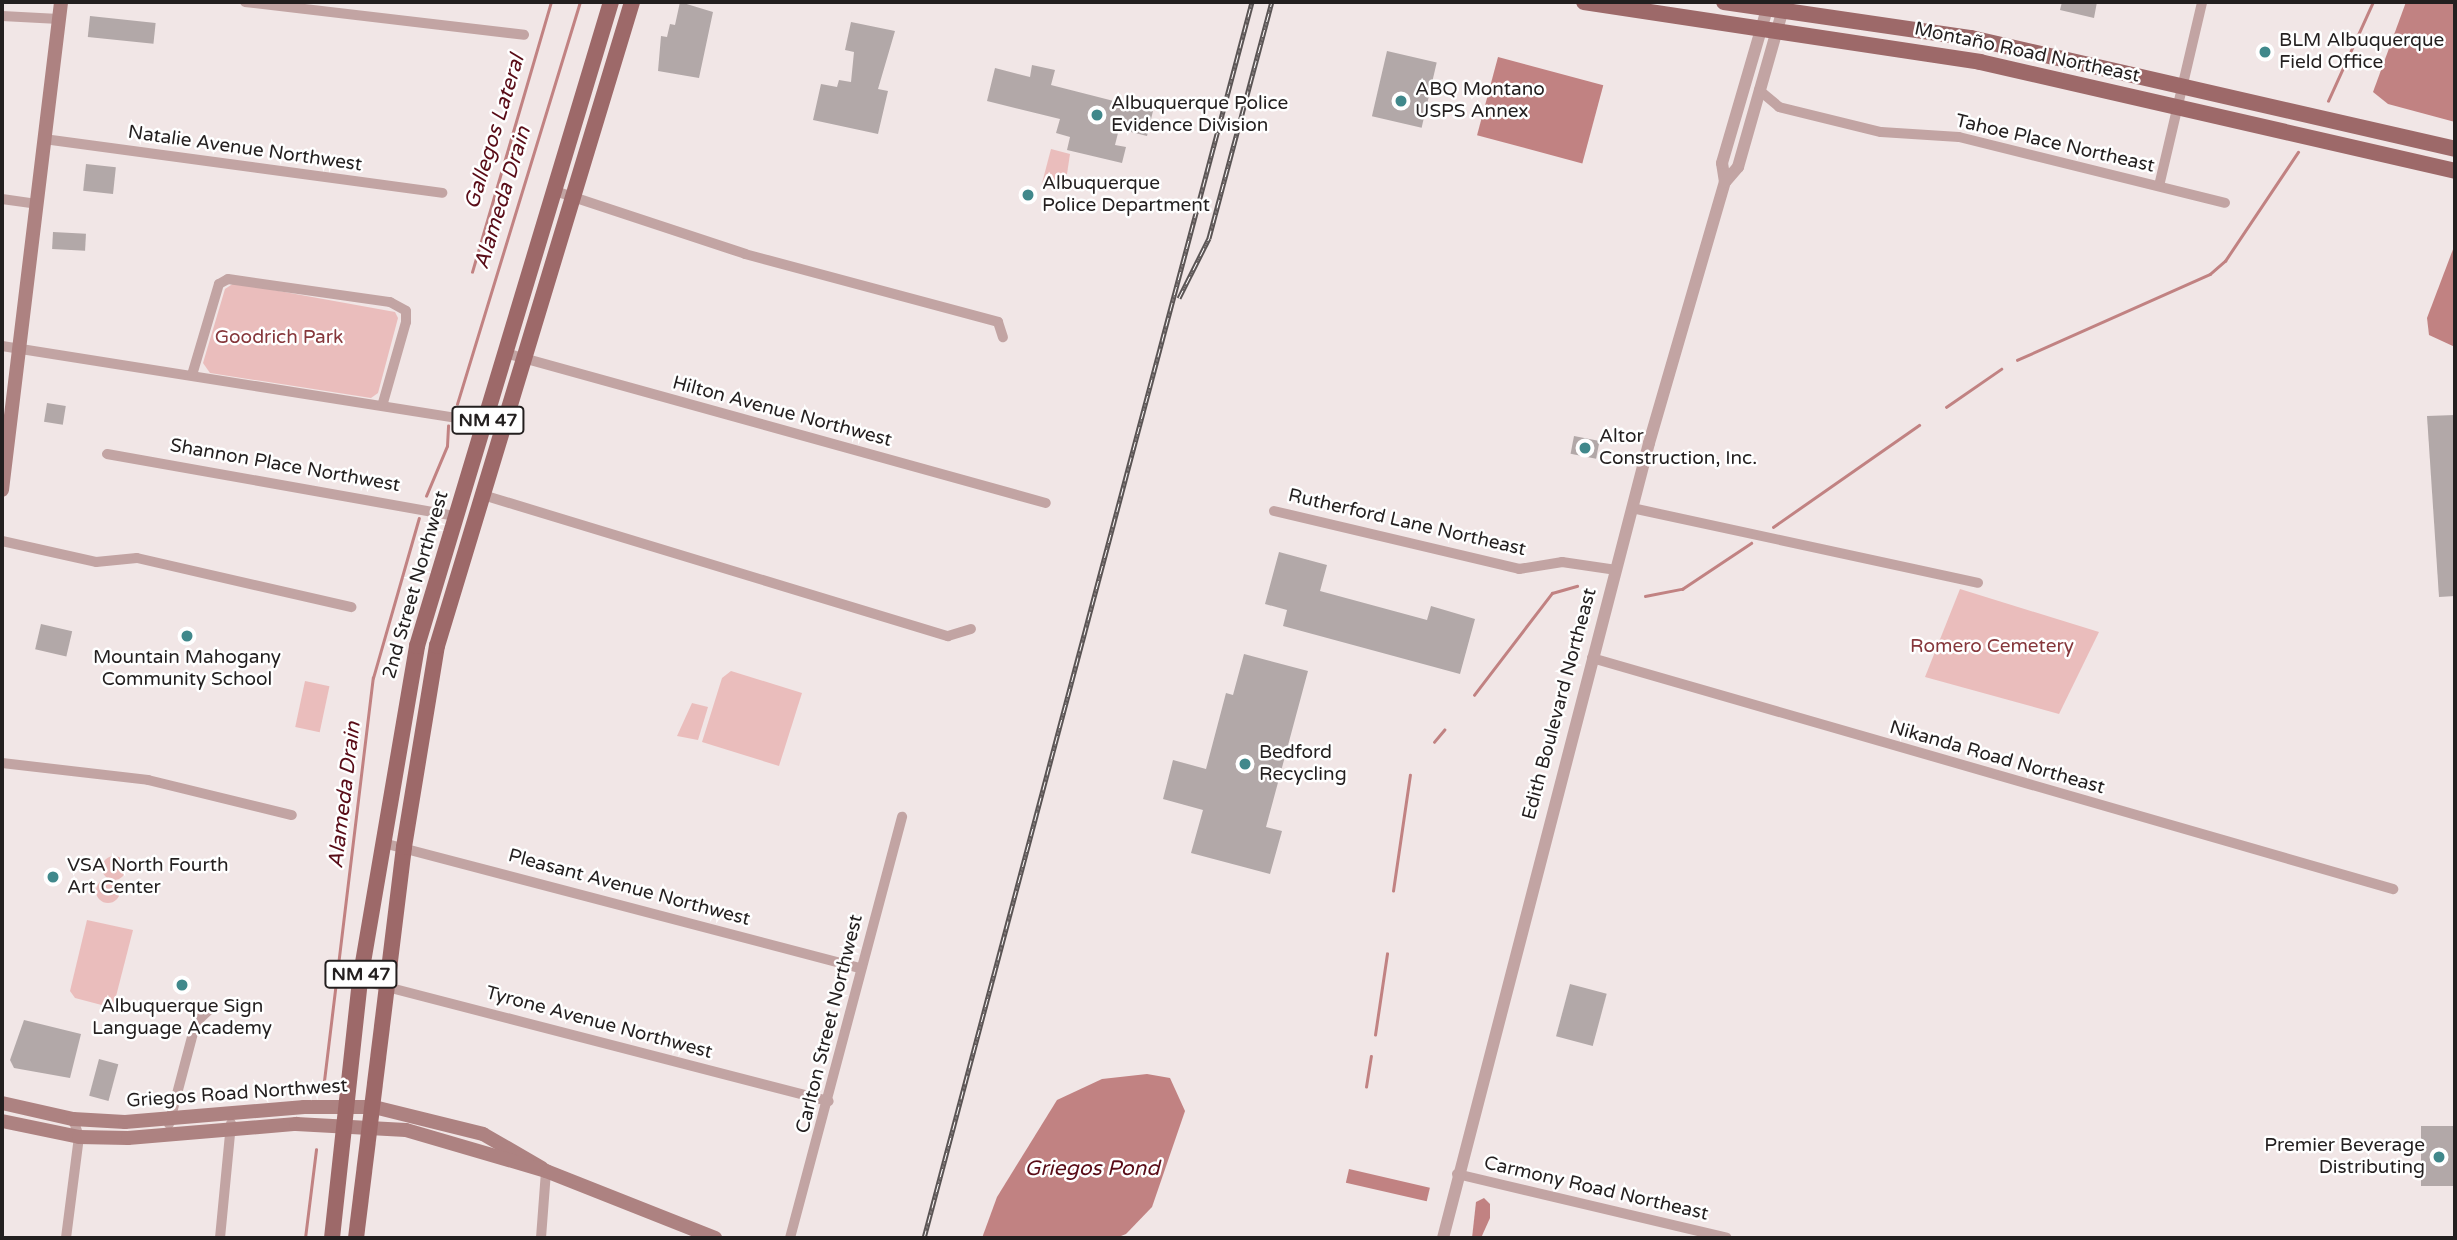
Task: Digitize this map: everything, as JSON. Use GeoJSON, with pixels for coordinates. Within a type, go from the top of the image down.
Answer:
{"type":"FeatureCollection","features":[{"type":"Feature","properties":{"kind":"main road"},"geometry":{"type":"LineString","coordinates":[[2,490],[61,2]]}},
{"type":"Feature","properties":{"kind":"main road","name":"2nd Street Northwest"},"geometry":{"type":"LineString","coordinates":[[356,1238],[404,847],[436,646],[484,495],[558,192],[611,2]]}},
{"type":"Feature","properties":{"kind":"main road","name":"2nd Street Northwest"},"geometry":{"type":"LineString","coordinates":[[332,1238],[360,980],[387,844],[417,646],[487,423],[516,356],[575,197],[632,2]]}},
{"type":"Feature","properties":{"kind":"main road","name":"Montaño Road Northeast"},"geometry":{"type":"LineString","coordinates":[[1584,2],[1934,53],[2455,171]]}},
{"type":"Feature","properties":{"kind":"main road","name":"Montaño Road Northeast"},"geometry":{"type":"LineString","coordinates":[[1724,2],[1776,5],[1953,34],[2455,149]]}},
{"type":"Feature","properties":{"kind":"main road","name":"Griegos Road Northwest"},"geometry":{"type":"LineString","coordinates":[[2,1103],[73,1119],[170,1119],[345,1105],[374,1107],[483,1134],[546,1171]]}},
{"type":"Feature","properties":{"kind":"main road","name":"Griegos Road Northwest"},"geometry":{"type":"LineString","coordinates":[[2,1121],[79,1137],[168,1135],[343,1124],[426,1135],[546,1171],[715,1238]]}},
{"type":"Feature","properties":{"kind":"street"},"geometry":{"type":"LineString","coordinates":[[245,2],[524,35]]}},
{"type":"Feature","properties":{"kind":"street"},"geometry":{"type":"LineString","coordinates":[[2158,186],[2202,2]]}},
{"type":"Feature","properties":{"kind":"street","name":"Edith Boulevard Northeast"},"geometry":{"type":"LineString","coordinates":[[1443,1238],[1457,1174],[1632,508],[1725,182],[1722,163],[1776,5]]}},
{"type":"Feature","properties":{"kind":"street"},"geometry":{"type":"LineString","coordinates":[[2,16],[60,19]]}},
{"type":"Feature","properties":{"kind":"street","name":"Edith Boulevard Northeast"},"geometry":{"type":"LineString","coordinates":[[1725,182],[1738,167],[1759,90],[1768,29]]}},
{"type":"Feature","properties":{"kind":"street","name":"Tahoe Place Northeast"},"geometry":{"type":"LineString","coordinates":[[1759,90],[1779,107],[1881,132],[1959,137],[2225,203]]}},
{"type":"Feature","properties":{"kind":"street","name":"Natalie Avenue Northwest"},"geometry":{"type":"LineString","coordinates":[[44,139],[442,193]]}},
{"type":"Feature","properties":{"kind":"street"},"geometry":{"type":"LineString","coordinates":[[558,192],[746,254],[998,322],[1003,337]]}},
{"type":"Feature","properties":{"kind":"street"},"geometry":{"type":"LineString","coordinates":[[2,199],[37,204]]}},
{"type":"Feature","properties":{"kind":"street"},"geometry":{"type":"LineString","coordinates":[[192,374],[219,284],[228,279],[390,302],[406,311],[382,407]]}},
{"type":"Feature","properties":{"kind":"street"},"geometry":{"type":"LineString","coordinates":[[2,346],[192,374],[487,423]]}},
{"type":"Feature","properties":{"kind":"street","name":"Hilton Avenue Northwest"},"geometry":{"type":"LineString","coordinates":[[516,356],[1046,503]]}},
{"type":"Feature","properties":{"kind":"street","name":"Shannon Place Northwest"},"geometry":{"type":"LineString","coordinates":[[107,454],[456,516]]}},
{"type":"Feature","properties":{"kind":"street"},"geometry":{"type":"LineString","coordinates":[[484,495],[948,636],[971,629]]}},
{"type":"Feature","properties":{"kind":"street"},"geometry":{"type":"LineString","coordinates":[[1632,508],[1978,583]]}},
{"type":"Feature","properties":{"kind":"street","name":"Rutherford Lane Northeast"},"geometry":{"type":"LineString","coordinates":[[1274,511],[1519,569],[1562,562],[1616,570]]}},
{"type":"Feature","properties":{"kind":"street"},"geometry":{"type":"LineString","coordinates":[[2,541],[96,562],[137,558],[351,607]]}},
{"type":"Feature","properties":{"kind":"street","name":"Nikanda Road Northeast"},"geometry":{"type":"LineString","coordinates":[[1592,658],[2393,889]]}},
{"type":"Feature","properties":{"kind":"street"},"geometry":{"type":"LineString","coordinates":[[2,763],[148,780],[292,815]]}},
{"type":"Feature","properties":{"kind":"street","name":"Carlton Street Northwest"},"geometry":{"type":"LineString","coordinates":[[790,1238],[829,1101],[861,968],[902,817]]}},
{"type":"Feature","properties":{"kind":"street","name":"Pleasant Avenue Northwest"},"geometry":{"type":"LineString","coordinates":[[387,844],[861,968]]}},
{"type":"Feature","properties":{"kind":"street","name":"Tyrone Avenue Northwest"},"geometry":{"type":"LineString","coordinates":[[360,980],[829,1101]]}},
{"type":"Feature","properties":{"kind":"street"},"geometry":{"type":"LineString","coordinates":[[168,1135],[196,1022],[209,1010]]}},
{"type":"Feature","properties":{"kind":"street"},"geometry":{"type":"LineString","coordinates":[[220,1238],[232,1113]]}},
{"type":"Feature","properties":{"kind":"street"},"geometry":{"type":"LineString","coordinates":[[66,1238],[79,1137],[73,1119]]}},
{"type":"Feature","properties":{"kind":"street"},"geometry":{"type":"LineString","coordinates":[[541,1238],[546,1171]]}},
{"type":"Feature","properties":{"kind":"street","name":"Carmony Road Northeast"},"geometry":{"type":"LineString","coordinates":[[1457,1174],[1727,1238]]}},
{"type":"Feature","properties":{"kind":"green space"},"geometry":{"type":"Polygon","coordinates":[[[1051,149],[1070,154],[1067,174],[1041,187],[1051,149]]]}},
{"type":"Feature","properties":{"kind":"green space","name":"Goodrich Park"},"geometry":{"type":"Polygon","coordinates":[[[234,283],[395,312],[398,318],[378,393],[371,398],[210,373],[203,363],[225,289],[234,283]]]}},
{"type":"Feature","properties":{"kind":"green space","name":"Romero Cemetery"},"geometry":{"type":"Polygon","coordinates":[[[1960,589],[2099,632],[2059,714],[1925,677],[1960,589]]]}},
{"type":"Feature","properties":{"kind":"green space"},"geometry":{"type":"Polygon","coordinates":[[[731,671],[802,693],[779,766],[702,742],[722,678],[731,671]]]}},
{"type":"Feature","properties":{"kind":"green space"},"geometry":{"type":"Polygon","coordinates":[[[305,681],[329,686],[320,732],[295,727],[305,681]]]}},
{"type":"Feature","properties":{"kind":"green space"},"geometry":{"type":"Polygon","coordinates":[[[692,703],[708,707],[698,740],[677,736],[692,703]]]}},
{"type":"Feature","properties":{"kind":"green space"},"geometry":{"type":"Polygon","coordinates":[[[114,856],[125,863],[126,868],[119,879],[114,880],[103,873],[102,868],[109,857],[114,856]]]}},
{"type":"Feature","properties":{"kind":"green space"},"geometry":{"type":"Polygon","coordinates":[[[108,879],[119,886],[120,891],[113,902],[108,903],[97,896],[96,891],[103,880],[108,879]]]}},
{"type":"Feature","properties":{"kind":"green space"},"geometry":{"type":"Polygon","coordinates":[[[87,920],[133,930],[113,1008],[75,998],[70,991],[87,920]]]}},
{"type":"Feature","properties":{"kind":"water"},"geometry":{"type":"Polygon","coordinates":[[[2406,2],[2455,2],[2455,122],[2388,104],[2373,92],[2406,2]]]}},
{"type":"Feature","properties":{"kind":"water"},"geometry":{"type":"Polygon","coordinates":[[[1498,57],[1603,85],[1582,163],[1477,135],[1498,57]]]}},
{"type":"Feature","properties":{"kind":"water"},"geometry":{"type":"Polygon","coordinates":[[[2455,244],[2455,347],[2429,335],[2427,318],[2455,244]]]}},
{"type":"Feature","properties":{"kind":"water","name":"Griegos Pond"},"geometry":{"type":"Polygon","coordinates":[[[1147,1074],[1170,1078],[1185,1111],[1152,1207],[1126,1234],[1116,1238],[982,1238],[997,1197],[1057,1100],[1102,1079],[1147,1074]]]}},
{"type":"Feature","properties":{"kind":"water"},"geometry":{"type":"Polygon","coordinates":[[[1349,1169],[1430,1188],[1427,1201],[1346,1183],[1349,1169]]]}},
{"type":"Feature","properties":{"kind":"water"},"geometry":{"type":"Polygon","coordinates":[[[1484,1198],[1490,1204],[1490,1218],[1481,1238],[1472,1238],[1476,1202],[1484,1198]]]}},
{"type":"Feature","properties":{"kind":"building"},"geometry":{"type":"Polygon","coordinates":[[[680,2],[713,12],[699,78],[658,71],[661,36],[667,37],[670,24],[675,25],[680,2]]]}},
{"type":"Feature","properties":{"kind":"building"},"geometry":{"type":"Polygon","coordinates":[[[2062,2],[2097,2],[2094,18],[2060,10],[2062,2]]]}},
{"type":"Feature","properties":{"kind":"building"},"geometry":{"type":"Polygon","coordinates":[[[90,16],[156,23],[153,44],[88,37],[90,16]]]}},
{"type":"Feature","properties":{"kind":"building"},"geometry":{"type":"Polygon","coordinates":[[[851,22],[895,31],[878,89],[888,91],[878,134],[813,120],[821,84],[837,87],[839,80],[851,82],[854,52],[845,50],[851,22]]]}},
{"type":"Feature","properties":{"kind":"building","name":"ABQ Montano USPS Annex"},"geometry":{"type":"Polygon","coordinates":[[[1387,51],[1437,62],[1422,128],[1372,116],[1387,51]]]}},
{"type":"Feature","properties":{"kind":"building","name":"Albuquerque Police Evidence Division"},"geometry":{"type":"Polygon","coordinates":[[[1032,65],[1055,70],[1051,85],[1153,111],[1147,136],[1119,129],[1115,145],[1126,147],[1122,163],[1067,150],[1070,137],[1056,133],[1060,119],[987,101],[995,68],[1030,77],[1032,65]]]}},
{"type":"Feature","properties":{"kind":"building"},"geometry":{"type":"Polygon","coordinates":[[[86,164],[116,167],[113,194],[83,191],[86,164]]]}},
{"type":"Feature","properties":{"kind":"building"},"geometry":{"type":"Polygon","coordinates":[[[53,232],[86,234],[85,251],[52,249],[53,232]]]}},
{"type":"Feature","properties":{"kind":"building"},"geometry":{"type":"Polygon","coordinates":[[[47,403],[66,406],[63,425],[44,422],[47,403]]]}},
{"type":"Feature","properties":{"kind":"building"},"geometry":{"type":"Polygon","coordinates":[[[2455,415],[2455,596],[2439,597],[2427,416],[2455,415]]]}},
{"type":"Feature","properties":{"kind":"building","name":"Altor Construction, Inc."},"geometry":{"type":"Polygon","coordinates":[[[1574,436],[1600,441],[1596,459],[1571,454],[1574,436]]]}},
{"type":"Feature","properties":{"kind":"building"},"geometry":{"type":"Polygon","coordinates":[[[1279,552],[1327,565],[1320,591],[1427,620],[1431,606],[1475,619],[1460,674],[1283,626],[1287,610],[1265,604],[1279,552]]]}},
{"type":"Feature","properties":{"kind":"building"},"geometry":{"type":"Polygon","coordinates":[[[41,624],[72,631],[66,657],[35,649],[41,624]]]}},
{"type":"Feature","properties":{"kind":"building","name":"Bedford Recycling"},"geometry":{"type":"Polygon","coordinates":[[[1244,654],[1308,671],[1266,827],[1282,831],[1270,874],[1191,853],[1203,810],[1163,799],[1173,760],[1206,769],[1226,693],[1233,695],[1244,654]]]}},
{"type":"Feature","properties":{"kind":"building"},"geometry":{"type":"Polygon","coordinates":[[[1570,984],[1607,994],[1593,1046],[1556,1036],[1570,984]]]}},
{"type":"Feature","properties":{"kind":"building"},"geometry":{"type":"Polygon","coordinates":[[[24,1020],[81,1034],[70,1078],[14,1068],[10,1060],[24,1020]]]}},
{"type":"Feature","properties":{"kind":"building"},"geometry":{"type":"Polygon","coordinates":[[[99,1059],[118,1064],[108,1101],[89,1096],[99,1059]]]}},
{"type":"Feature","properties":{"kind":"building","name":"Premier Beverage Distributing"},"geometry":{"type":"Polygon","coordinates":[[[2421,1126],[2455,1126],[2455,1186],[2421,1186],[2421,1126]]]}},
{"type":"Feature","properties":{"kind":"waterway","name":"Gallegos Lateral"},"geometry":{"type":"LineString","coordinates":[[472,272],[551,2]]}},
{"type":"Feature","properties":{"kind":"waterway","name":"Alameda Drain"},"geometry":{"type":"LineString","coordinates":[[457,404],[580,2]]}},
{"type":"Feature","properties":{"kind":"waterway"},"geometry":{"type":"LineString","coordinates":[[2328,101],[2373,2]]}},
{"type":"Feature","properties":{"kind":"waterway"},"geometry":{"type":"LineString","coordinates":[[2017,360],[2210,274],[2225,261],[2298,152]]}},
{"type":"Feature","properties":{"kind":"waterway"},"geometry":{"type":"LineString","coordinates":[[1946,407],[2001,369]]}},
{"type":"Feature","properties":{"kind":"waterway"},"geometry":{"type":"LineString","coordinates":[[1773,527],[1919,425]]}},
{"type":"Feature","properties":{"kind":"waterway","name":"Alameda Drain"},"geometry":{"type":"LineString","coordinates":[[426,496],[447,446],[448,426]]}},
{"type":"Feature","properties":{"kind":"waterway","name":"Alameda Drain"},"geometry":{"type":"LineString","coordinates":[[324,1081],[373,678],[419,518]]}},
{"type":"Feature","properties":{"kind":"waterway"},"geometry":{"type":"LineString","coordinates":[[1645,596],[1682,589],[1751,543]]}},
{"type":"Feature","properties":{"kind":"waterway"},"geometry":{"type":"LineString","coordinates":[[1474,695],[1552,593],[1577,586]]}},
{"type":"Feature","properties":{"kind":"waterway"},"geometry":{"type":"LineString","coordinates":[[1434,742],[1444,730]]}},
{"type":"Feature","properties":{"kind":"waterway"},"geometry":{"type":"LineString","coordinates":[[1393,891],[1410,775]]}},
{"type":"Feature","properties":{"kind":"waterway"},"geometry":{"type":"LineString","coordinates":[[1375,1035],[1387,954]]}},
{"type":"Feature","properties":{"kind":"waterway"},"geometry":{"type":"LineString","coordinates":[[1366,1087],[1371,1056]]}},
{"type":"Feature","properties":{"kind":"waterway","name":"Alameda Drain"},"geometry":{"type":"LineString","coordinates":[[305,1238],[316,1150]]}},
{"type":"Feature","properties":{"kind":"railway"},"geometry":{"type":"LineString","coordinates":[[924,1238],[1252,2]]}},
{"type":"Feature","properties":{"kind":"railway"},"geometry":{"type":"LineString","coordinates":[[1179,298],[1209,238],[1272,2]]}},
{"type":"Feature","properties":{"kind":"place","name":"BLM Albuquerque Field Office"},"geometry":{"type":"Point","coordinates":[2265,52]}},
{"type":"Feature","properties":{"kind":"place","name":"ABQ Montano USPS Annex"},"geometry":{"type":"Point","coordinates":[1401,101]}},
{"type":"Feature","properties":{"kind":"place","name":"Albuquerque Police Evidence Division"},"geometry":{"type":"Point","coordinates":[1097,115]}},
{"type":"Feature","properties":{"kind":"place","name":"Albuquerque Police Department"},"geometry":{"type":"Point","coordinates":[1028,195]}},
{"type":"Feature","properties":{"kind":"place","name":"Altor Construction, Inc."},"geometry":{"type":"Point","coordinates":[1585,448]}},
{"type":"Feature","properties":{"kind":"place","name":"Mountain Mahogany Community School"},"geometry":{"type":"Point","coordinates":[187,636]}},
{"type":"Feature","properties":{"kind":"place","name":"Bedford Recycling"},"geometry":{"type":"Point","coordinates":[1245,764]}},
{"type":"Feature","properties":{"kind":"place","name":"VSA North Fourth Art Center"},"geometry":{"type":"Point","coordinates":[53,877]}},
{"type":"Feature","properties":{"kind":"place","name":"Albuquerque Sign Language Academy"},"geometry":{"type":"Point","coordinates":[182,985]}},
{"type":"Feature","properties":{"kind":"place","name":"Premier Beverage Distributing"},"geometry":{"type":"Point","coordinates":[2439,1157]}}]}
